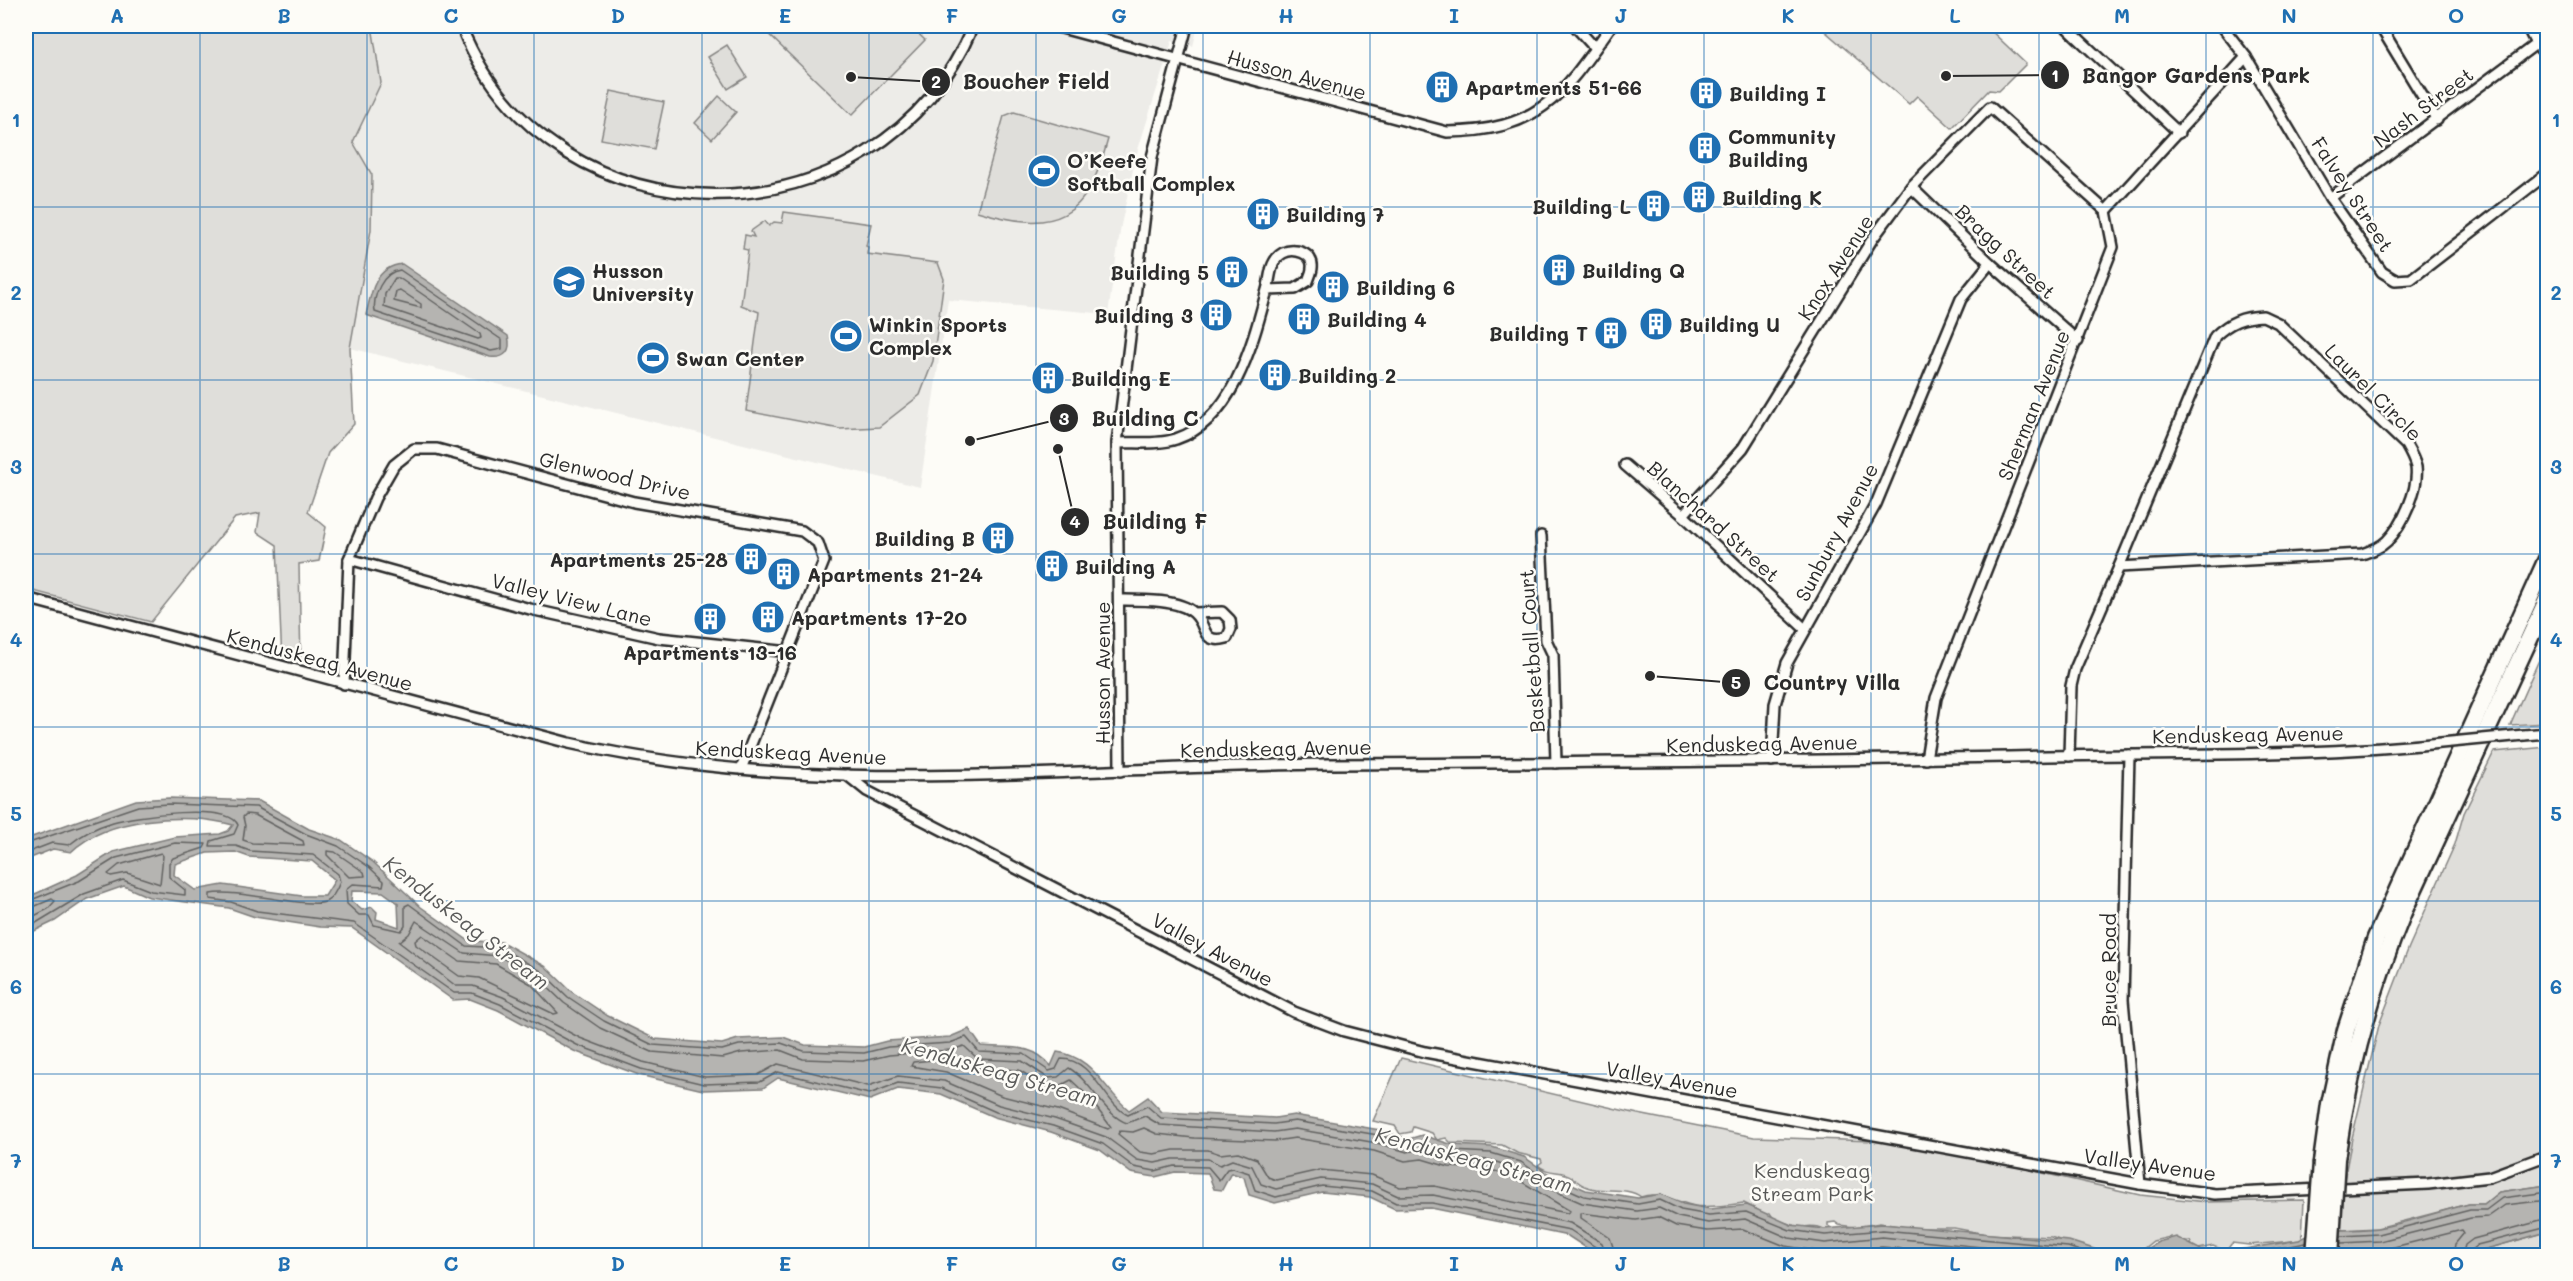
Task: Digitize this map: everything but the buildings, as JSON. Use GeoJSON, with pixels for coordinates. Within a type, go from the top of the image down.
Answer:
{"type":"FeatureCollection","features":[{"type":"Feature","properties":{"kind":"highway"},"geometry":{"type":"LineString","coordinates":[[2330,1256],[2330,1104],[2346,1030],[2376,938],[2547,557]]}},
{"type":"Feature","properties":{"kind":"highway"},"geometry":{"type":"LineString","coordinates":[[2315,1256],[2329,1161],[2356,1048],[2388,947],[2547,598]]}},
{"type":"Feature","properties":{"kind":"street"},"geometry":{"type":"LineString","coordinates":[[461,26],[483,70],[503,96],[534,127],[578,159],[607,174],[655,190],[680,194],[728,196],[778,190],[825,174],[869,151],[900,127],[928,99],[952,67],[973,26]]}},
{"type":"Feature","properties":{"kind":"street"},"geometry":{"type":"LineString","coordinates":[[1054,26],[1178,59],[1187,26]]}},
{"type":"Feature","properties":{"kind":"street"},"geometry":{"type":"LineString","coordinates":[[1575,26],[1595,48]]}},
{"type":"Feature","properties":{"kind":"street","name":"Husson Avenue"},"geometry":{"type":"LineString","coordinates":[[1120,771],[1117,443],[1152,157],[1178,59],[1432,129],[1474,131],[1497,128],[1533,114],[1566,88],[1611,26]]}},
{"type":"Feature","properties":{"kind":"street"},"geometry":{"type":"LineString","coordinates":[[2065,26],[2179,133]]}},
{"type":"Feature","properties":{"kind":"street","name":"Falvey Street"},"geometry":{"type":"LineString","coordinates":[[2222,26],[2246,57],[2330,198],[2382,272],[2396,280],[2411,279],[2547,173]]}},
{"type":"Feature","properties":{"kind":"street"},"geometry":{"type":"LineString","coordinates":[[2380,26],[2437,120]]}},
{"type":"Feature","properties":{"kind":"street"},"geometry":{"type":"LineString","coordinates":[[2528,26],[2536,44],[2547,57]]}},
{"type":"Feature","properties":{"kind":"street","name":"Nash Street"},"geometry":{"type":"LineString","coordinates":[[2330,198],[2536,44]]}},
{"type":"Feature","properties":{"kind":"street"},"geometry":{"type":"LineString","coordinates":[[2106,211],[2246,57]]}},
{"type":"Feature","properties":{"kind":"street","name":"Knox Avenue"},"geometry":{"type":"LineString","coordinates":[[1683,515],[1743,448],[1873,238],[1911,187],[1990,107],[2106,211]]}},
{"type":"Feature","properties":{"kind":"street","name":"Bragg Street"},"geometry":{"type":"LineString","coordinates":[[1911,187],[1990,263],[2078,340]]}},
{"type":"Feature","properties":{"kind":"street","name":"Sherman Avenue"},"geometry":{"type":"LineString","coordinates":[[1926,759],[1935,698],[2113,247],[2106,211]]}},
{"type":"Feature","properties":{"kind":"street"},"geometry":{"type":"LineString","coordinates":[[1117,443],[1174,440],[1197,430],[1236,385],[1267,290],[1273,262],[1283,253],[1298,250],[1309,256],[1313,267],[1308,281],[1295,289],[1267,290]]}},
{"type":"Feature","properties":{"kind":"street","name":"Sunbury Avenue"},"geometry":{"type":"LineString","coordinates":[[1772,761],[1778,692],[1787,663],[1876,504],[1961,299],[1990,263]]}},
{"type":"Feature","properties":{"kind":"street","name":"Laurel Circle"},"geometry":{"type":"LineString","coordinates":[[2069,756],[2071,687],[2075,669],[2215,336],[2228,324],[2245,317],[2263,316],[2278,323],[2406,446],[2414,460],[2416,470],[2411,499],[2388,540],[2378,549],[2362,554],[2119,567]]}},
{"type":"Feature","properties":{"kind":"street","name":"Glenwood Drive"},"geometry":{"type":"LineString","coordinates":[[344,684],[349,559],[375,498],[394,465],[414,449],[437,449],[634,502],[801,531],[818,543],[824,561],[790,652],[741,769]]}},
{"type":"Feature","properties":{"kind":"street","name":"Blanchard Street"},"geometry":{"type":"LineString","coordinates":[[1625,465],[1683,515],[1804,629]]}},
{"type":"Feature","properties":{"kind":"street","name":"Basketball Court"},"geometry":{"type":"LineString","coordinates":[[1541,536],[1545,640],[1553,655],[1556,763]]}},
{"type":"Feature","properties":{"kind":"street","name":"Valley View Lane"},"geometry":{"type":"LineString","coordinates":[[349,559],[530,609],[659,638],[790,652]]}},
{"type":"Feature","properties":{"kind":"street","name":"Kenduskeag Avenue"},"geometry":{"type":"LineString","coordinates":[[26,598],[591,748],[670,763],[847,775],[1026,775],[1295,765],[1772,761],[2302,752],[2420,745],[2547,733]]}},
{"type":"Feature","properties":{"kind":"street"},"geometry":{"type":"LineString","coordinates":[[1120,600],[1175,604],[1194,612]]}},
{"type":"Feature","properties":{"kind":"street","name":"Bruce Road"},"geometry":{"type":"LineString","coordinates":[[2129,755],[2123,999],[2140,1184]]}},
{"type":"Feature","properties":{"kind":"street","name":"Valley Avenue"},"geometry":{"type":"LineString","coordinates":[[847,775],[867,791],[1285,1007],[1344,1031],[1425,1052],[2140,1184],[2215,1194],[2428,1184],[2489,1176],[2547,1155]]}},
{"type":"Feature","properties":{"kind":"shaded area","name":"Husson University"},"geometry":{"type":"Polygon","coordinates":[[[26,26],[1198,26],[1193,46],[1172,41],[1136,156],[1121,225],[1108,314],[948,300],[920,487],[350,348],[288,524],[161,498],[26,26]]]}},
{"type":"Feature","properties":{"kind":"green space"},"geometry":{"type":"Polygon","coordinates":[[[26,26],[372,26],[381,83],[353,142],[372,175],[371,230],[350,348],[354,424],[328,453],[308,512],[326,527],[319,561],[299,564],[301,667],[282,662],[277,545],[257,532],[260,513],[235,518],[151,622],[26,589],[26,26]]]}},
{"type":"Feature","properties":{"kind":"green space"},"geometry":{"type":"Polygon","coordinates":[[[760,26],[910,26],[925,40],[852,115],[760,26]]]}},
{"type":"Feature","properties":{"kind":"green space"},"geometry":{"type":"Polygon","coordinates":[[[1819,26],[1986,26],[2026,64],[1999,91],[1989,90],[1952,128],[1917,96],[1909,104],[1819,26]]]}},
{"type":"Feature","properties":{"kind":"green space"},"geometry":{"type":"Polygon","coordinates":[[[727,45],[747,77],[728,89],[708,57],[727,45]]]}},
{"type":"Feature","properties":{"kind":"green space"},"geometry":{"type":"Polygon","coordinates":[[[611,91],[664,102],[654,149],[601,139],[611,91]]]}},
{"type":"Feature","properties":{"kind":"green space"},"geometry":{"type":"Polygon","coordinates":[[[719,96],[736,112],[712,139],[695,123],[719,96]]]}},
{"type":"Feature","properties":{"kind":"green space","name":"O’Keefe Softball Complex"},"geometry":{"type":"Polygon","coordinates":[[[1014,112],[1108,139],[1100,166],[1090,188],[1078,204],[1064,214],[1048,220],[1028,221],[977,211],[1004,116],[1014,112]]]}},
{"type":"Feature","properties":{"kind":"green space","name":"Winkin Sports Complex"},"geometry":{"type":"Polygon","coordinates":[[[784,212],[871,224],[866,246],[868,247],[867,254],[938,263],[944,279],[933,361],[920,395],[879,427],[840,429],[746,411],[759,312],[741,305],[748,250],[743,249],[745,235],[754,237],[751,231],[765,221],[769,226],[774,222],[782,223],[784,212]]]}},
{"type":"Feature","properties":{"kind":"green space"},"geometry":{"type":"Polygon","coordinates":[[[2547,642],[2547,723],[2510,725],[2547,642]]]}},
{"type":"Feature","properties":{"kind":"green space"},"geometry":{"type":"Polygon","coordinates":[[[2547,747],[2547,1185],[2499,1192],[2484,1204],[2469,1204],[2377,1228],[2340,1230],[2344,1180],[2379,1025],[2409,947],[2455,844],[2464,813],[2494,752],[2547,747]]]}},
{"type":"Feature","properties":{"kind":"green space","name":"Kenduskeag Stream Park"},"geometry":{"type":"Polygon","coordinates":[[[1401,1058],[1638,1114],[1754,1137],[1873,1141],[1942,1150],[2140,1195],[2207,1202],[2304,1200],[2302,1240],[2249,1245],[2232,1243],[2226,1251],[2213,1246],[2194,1250],[2190,1241],[2169,1240],[2170,1237],[2153,1241],[2138,1253],[2103,1256],[2051,1237],[1986,1234],[1954,1228],[1912,1228],[1880,1223],[1855,1227],[1839,1225],[1835,1222],[1828,1223],[1828,1226],[1833,1229],[1827,1231],[1814,1226],[1802,1228],[1774,1219],[1770,1213],[1767,1215],[1744,1203],[1695,1206],[1662,1196],[1641,1197],[1626,1191],[1592,1188],[1582,1185],[1564,1173],[1542,1168],[1538,1165],[1542,1162],[1541,1159],[1517,1153],[1502,1145],[1451,1143],[1446,1138],[1437,1140],[1432,1133],[1413,1127],[1411,1132],[1400,1134],[1395,1126],[1373,1121],[1401,1058]]]}},
{"type":"Feature","properties":{"kind":"green space"},"geometry":{"type":"Polygon","coordinates":[[[2547,1232],[2547,1255],[2473,1256],[2479,1251],[2547,1232]]]}},
{"type":"Feature","properties":{"kind":"water"},"geometry":{"type":"Polygon","coordinates":[[[402,264],[508,336],[509,346],[506,353],[500,357],[490,357],[366,315],[372,290],[380,275],[393,266],[402,264]]]}},
{"type":"Feature","properties":{"kind":"water","name":"Kenduskeag Stream"},"geometry":{"type":"Polygon","coordinates":[[[169,798],[259,801],[309,829],[341,840],[373,862],[421,907],[469,941],[502,942],[545,966],[572,992],[608,1016],[655,1039],[722,1044],[738,1039],[783,1037],[805,1045],[864,1047],[887,1041],[950,1037],[969,1029],[981,1046],[1027,1050],[1043,1058],[1051,1066],[1057,1052],[1080,1060],[1129,1110],[1148,1097],[1162,1112],[1275,1118],[1294,1115],[1380,1130],[1409,1139],[1422,1135],[1453,1145],[1492,1147],[1524,1157],[1549,1174],[1586,1190],[1638,1198],[1661,1194],[1683,1204],[1710,1209],[1747,1205],[1791,1225],[1824,1229],[1882,1224],[2069,1241],[2105,1255],[1597,1255],[1568,1236],[1431,1208],[1395,1209],[1370,1197],[1322,1192],[1275,1203],[1249,1195],[1244,1177],[1231,1173],[1222,1190],[1214,1189],[1208,1173],[1175,1172],[1155,1177],[1131,1173],[1100,1150],[1051,1132],[994,1117],[941,1094],[898,1089],[870,1100],[778,1078],[763,1088],[703,1090],[639,1075],[574,1051],[498,1010],[470,999],[453,1000],[352,928],[320,927],[255,917],[229,908],[149,897],[124,886],[87,899],[55,921],[26,935],[26,898],[77,875],[113,852],[175,837],[220,834],[228,831],[233,825],[193,819],[148,820],[105,831],[86,840],[71,852],[53,849],[26,860],[26,839],[136,800],[169,798]],[[235,852],[207,853],[175,864],[174,875],[195,890],[223,885],[302,896],[325,896],[335,880],[312,861],[249,857],[235,852]],[[352,891],[351,901],[362,910],[372,907],[377,912],[376,919],[399,927],[398,903],[383,892],[352,891]]]}},
{"type":"Feature","properties":{"kind":"water"},"geometry":{"type":"Polygon","coordinates":[[[2547,1185],[2547,1232],[2479,1251],[2473,1255],[2134,1256],[2158,1242],[2176,1237],[2201,1250],[2232,1251],[2299,1240],[2328,1231],[2378,1228],[2469,1204],[2484,1204],[2499,1192],[2547,1185]]]}},
{"type":"Feature","properties":{"kind":"place","name":"Bangor Gardens Park"},"geometry":{"type":"Point","coordinates":[1946,76]}},
{"type":"Feature","properties":{"kind":"place","name":"Boucher Field"},"geometry":{"type":"Point","coordinates":[851,77]}},
{"type":"Feature","properties":{"kind":"place","name":"Apartments 51-66"},"geometry":{"type":"Point","coordinates":[1442,87]}},
{"type":"Feature","properties":{"kind":"place","name":"Building I"},"geometry":{"type":"Point","coordinates":[1706,93]}},
{"type":"Feature","properties":{"kind":"place","name":"Community Building"},"geometry":{"type":"Point","coordinates":[1705,148]}},
{"type":"Feature","properties":{"kind":"place","name":"O’Keefe Softball Complex"},"geometry":{"type":"Point","coordinates":[1044,171]}},
{"type":"Feature","properties":{"kind":"place","name":"Building K"},"geometry":{"type":"Point","coordinates":[1699,197]}},
{"type":"Feature","properties":{"kind":"place","name":"Building L"},"geometry":{"type":"Point","coordinates":[1654,206]}},
{"type":"Feature","properties":{"kind":"place","name":"Building 7"},"geometry":{"type":"Point","coordinates":[1263,214]}},
{"type":"Feature","properties":{"kind":"place","name":"Building Q"},"geometry":{"type":"Point","coordinates":[1559,270]}},
{"type":"Feature","properties":{"kind":"place","name":"Building 5"},"geometry":{"type":"Point","coordinates":[1232,272]}},
{"type":"Feature","properties":{"kind":"place","name":"Husson University"},"geometry":{"type":"Point","coordinates":[569,282]}},
{"type":"Feature","properties":{"kind":"place","name":"Building 6"},"geometry":{"type":"Point","coordinates":[1333,287]}},
{"type":"Feature","properties":{"kind":"place","name":"Building 3"},"geometry":{"type":"Point","coordinates":[1216,315]}},
{"type":"Feature","properties":{"kind":"place","name":"Building 4"},"geometry":{"type":"Point","coordinates":[1304,319]}},
{"type":"Feature","properties":{"kind":"place","name":"Building U"},"geometry":{"type":"Point","coordinates":[1656,324]}},
{"type":"Feature","properties":{"kind":"place","name":"Building T"},"geometry":{"type":"Point","coordinates":[1611,333]}},
{"type":"Feature","properties":{"kind":"place","name":"Winkin Sports Complex"},"geometry":{"type":"Point","coordinates":[846,336]}},
{"type":"Feature","properties":{"kind":"place","name":"Swan Center"},"geometry":{"type":"Point","coordinates":[653,358]}},
{"type":"Feature","properties":{"kind":"place","name":"Building 2"},"geometry":{"type":"Point","coordinates":[1275,375]}},
{"type":"Feature","properties":{"kind":"place","name":"Building E"},"geometry":{"type":"Point","coordinates":[1048,378]}},
{"type":"Feature","properties":{"kind":"place","name":"Building C"},"geometry":{"type":"Point","coordinates":[970,441]}},
{"type":"Feature","properties":{"kind":"place","name":"Building F"},"geometry":{"type":"Point","coordinates":[1058,449]}},
{"type":"Feature","properties":{"kind":"place","name":"Building B"},"geometry":{"type":"Point","coordinates":[998,538]}},
{"type":"Feature","properties":{"kind":"place","name":"Apartments 25-28"},"geometry":{"type":"Point","coordinates":[751,559]}},
{"type":"Feature","properties":{"kind":"place","name":"Building A"},"geometry":{"type":"Point","coordinates":[1052,566]}},
{"type":"Feature","properties":{"kind":"place","name":"Apartments 21-24"},"geometry":{"type":"Point","coordinates":[784,574]}},
{"type":"Feature","properties":{"kind":"place","name":"Apartments 17-20"},"geometry":{"type":"Point","coordinates":[768,617]}},
{"type":"Feature","properties":{"kind":"place","name":"Apartments 13-16"},"geometry":{"type":"Point","coordinates":[710,619]}},
{"type":"Feature","properties":{"kind":"place","name":"Country Villa"},"geometry":{"type":"Point","coordinates":[1650,676]}}]}
